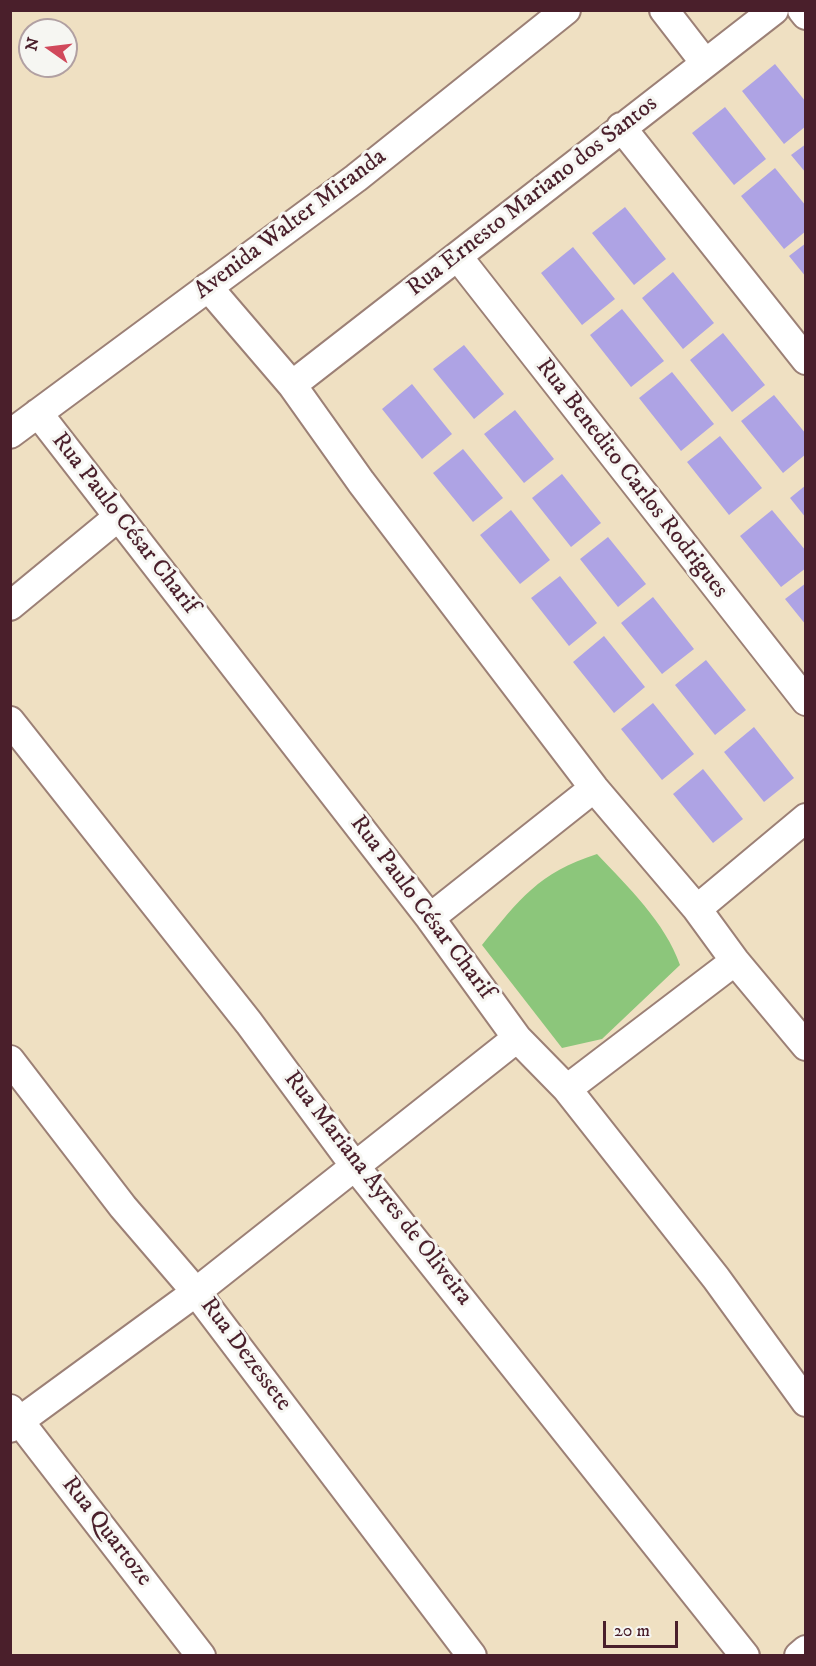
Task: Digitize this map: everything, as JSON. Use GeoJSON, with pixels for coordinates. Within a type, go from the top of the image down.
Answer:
{"type":"FeatureCollection","features":[{"type":"Feature","properties":{"kind":"street","name":"Avenida Walter Miranda"},"geometry":{"type":"LineString","coordinates":[[10,434],[356,178],[566,10]]}},
{"type":"Feature","properties":{"kind":"street"},"geometry":{"type":"LineString","coordinates":[[664,10],[705,63]]}},
{"type":"Feature","properties":{"kind":"street","name":"Rua Ernesto Mariano dos Santos"},"geometry":{"type":"LineString","coordinates":[[292,385],[774,10]]}},
{"type":"Feature","properties":{"kind":"street"},"geometry":{"type":"LineString","coordinates":[[802,10],[806,15]]}},
{"type":"Feature","properties":{"kind":"street"},"geometry":{"type":"LineString","coordinates":[[621,127],[806,360]]}},
{"type":"Feature","properties":{"kind":"street","name":"Rua Benedito Carlos Rodrigues"},"geometry":{"type":"LineString","coordinates":[[458,256],[806,701]]}},
{"type":"Feature","properties":{"kind":"street"},"geometry":{"type":"LineString","coordinates":[[208,287],[292,385],[361,482],[594,788],[697,909],[735,961],[806,1046]]}},
{"type":"Feature","properties":{"kind":"street","name":"Rua Paulo César Charif"},"geometry":{"type":"LineString","coordinates":[[38,413],[430,918],[517,1038],[567,1089],[717,1278],[806,1402]]}},
{"type":"Feature","properties":{"kind":"street"},"geometry":{"type":"LineString","coordinates":[[10,606],[118,517]]}},
{"type":"Feature","properties":{"kind":"street","name":"Rua Mariana Ayres de Oliveira"},"geometry":{"type":"LineString","coordinates":[[10,721],[249,1023],[354,1165],[745,1656]]}},
{"type":"Feature","properties":{"kind":"street"},"geometry":{"type":"LineString","coordinates":[[430,918],[594,788]]}},
{"type":"Feature","properties":{"kind":"street"},"geometry":{"type":"LineString","coordinates":[[697,909],[806,818]]}},
{"type":"Feature","properties":{"kind":"street"},"geometry":{"type":"LineString","coordinates":[[567,1089],[735,961]]}},
{"type":"Feature","properties":{"kind":"street"},"geometry":{"type":"LineString","coordinates":[[14,1420],[196,1292],[517,1038]]}},
{"type":"Feature","properties":{"kind":"street","name":"Rua Dezessete"},"geometry":{"type":"LineString","coordinates":[[10,1060],[123,1207],[196,1292],[472,1656]]}},
{"type":"Feature","properties":{"kind":"street","name":"Rua Quartoze"},"geometry":{"type":"LineString","coordinates":[[14,1420],[201,1656]]}},
{"type":"Feature","properties":{"kind":"street"},"geometry":{"type":"LineString","coordinates":[[799,1656],[806,1650]]}},
{"type":"Feature","properties":{"kind":"green space"},"geometry":{"type":"Polygon","coordinates":[[[597,854],[633,892],[655,920],[665,934],[680,965],[602,1039],[562,1048],[482,945],[532,889],[559,870],[597,854]]]}},
{"type":"Feature","properties":{"kind":"building"},"geometry":{"type":"Polygon","coordinates":[[[775,64],[806,102],[806,126],[784,144],[742,91],[775,64]]]}},
{"type":"Feature","properties":{"kind":"building"},"geometry":{"type":"Polygon","coordinates":[[[725,107],[766,159],[734,185],[692,133],[725,107]]]}},
{"type":"Feature","properties":{"kind":"building"},"geometry":{"type":"Polygon","coordinates":[[[806,144],[806,173],[791,155],[806,144]]]}},
{"type":"Feature","properties":{"kind":"building"},"geometry":{"type":"Polygon","coordinates":[[[775,168],[806,206],[806,231],[784,249],[741,196],[775,168]]]}},
{"type":"Feature","properties":{"kind":"building"},"geometry":{"type":"Polygon","coordinates":[[[625,207],[666,259],[634,285],[592,233],[625,207]]]}},
{"type":"Feature","properties":{"kind":"building"},"geometry":{"type":"Polygon","coordinates":[[[806,243],[806,277],[789,256],[806,243]]]}},
{"type":"Feature","properties":{"kind":"building"},"geometry":{"type":"Polygon","coordinates":[[[573,247],[615,299],[582,325],[541,273],[573,247]]]}},
{"type":"Feature","properties":{"kind":"building"},"geometry":{"type":"Polygon","coordinates":[[[673,272],[714,323],[683,349],[642,298],[673,272]]]}},
{"type":"Feature","properties":{"kind":"building"},"geometry":{"type":"Polygon","coordinates":[[[622,309],[664,361],[631,387],[590,335],[622,309]]]}},
{"type":"Feature","properties":{"kind":"building"},"geometry":{"type":"Polygon","coordinates":[[[723,333],[765,385],[732,412],[690,360],[723,333]]]}},
{"type":"Feature","properties":{"kind":"building"},"geometry":{"type":"Polygon","coordinates":[[[464,345],[504,394],[474,419],[433,369],[464,345]]]}},
{"type":"Feature","properties":{"kind":"building"},"geometry":{"type":"Polygon","coordinates":[[[672,372],[714,424],[681,451],[639,398],[672,372]]]}},
{"type":"Feature","properties":{"kind":"building"},"geometry":{"type":"Polygon","coordinates":[[[412,384],[452,434],[422,459],[382,409],[412,384]]]}},
{"type":"Feature","properties":{"kind":"building"},"geometry":{"type":"Polygon","coordinates":[[[774,395],[806,434],[806,454],[783,473],[741,421],[774,395]]]}},
{"type":"Feature","properties":{"kind":"building"},"geometry":{"type":"Polygon","coordinates":[[[515,410],[554,459],[524,483],[484,434],[515,410]]]}},
{"type":"Feature","properties":{"kind":"building"},"geometry":{"type":"Polygon","coordinates":[[[720,436],[762,488],[729,515],[687,462],[720,436]]]}},
{"type":"Feature","properties":{"kind":"building"},"geometry":{"type":"Polygon","coordinates":[[[463,449],[503,498],[473,522],[433,473],[463,449]]]}},
{"type":"Feature","properties":{"kind":"building"},"geometry":{"type":"Polygon","coordinates":[[[562,474],[601,523],[571,547],[532,498],[562,474]]]}},
{"type":"Feature","properties":{"kind":"building"},"geometry":{"type":"Polygon","coordinates":[[[806,485],[806,518],[790,498],[806,485]]]}},
{"type":"Feature","properties":{"kind":"building"},"geometry":{"type":"Polygon","coordinates":[[[511,510],[550,560],[520,584],[480,535],[511,510]]]}},
{"type":"Feature","properties":{"kind":"building"},"geometry":{"type":"Polygon","coordinates":[[[772,510],[806,551],[806,568],[781,587],[740,536],[772,510]]]}},
{"type":"Feature","properties":{"kind":"building"},"geometry":{"type":"Polygon","coordinates":[[[608,537],[646,584],[618,607],[580,559],[608,537]]]}},
{"type":"Feature","properties":{"kind":"building"},"geometry":{"type":"Polygon","coordinates":[[[560,576],[597,623],[569,646],[531,598],[560,576]]]}},
{"type":"Feature","properties":{"kind":"building"},"geometry":{"type":"Polygon","coordinates":[[[806,583],[806,625],[785,599],[806,583]]]}},
{"type":"Feature","properties":{"kind":"building"},"geometry":{"type":"Polygon","coordinates":[[[653,597],[694,649],[662,674],[621,623],[653,597]]]}},
{"type":"Feature","properties":{"kind":"building"},"geometry":{"type":"Polygon","coordinates":[[[604,636],[645,687],[614,713],[573,662],[604,636]]]}},
{"type":"Feature","properties":{"kind":"building"},"geometry":{"type":"Polygon","coordinates":[[[706,660],[746,710],[715,735],[675,685],[706,660]]]}},
{"type":"Feature","properties":{"kind":"building"},"geometry":{"type":"Polygon","coordinates":[[[653,703],[694,754],[662,780],[621,729],[653,703]]]}},
{"type":"Feature","properties":{"kind":"building"},"geometry":{"type":"Polygon","coordinates":[[[754,727],[794,778],[764,802],[724,752],[754,727]]]}},
{"type":"Feature","properties":{"kind":"building"},"geometry":{"type":"Polygon","coordinates":[[[703,769],[743,819],[713,843],[673,794],[703,769]]]}}]}
